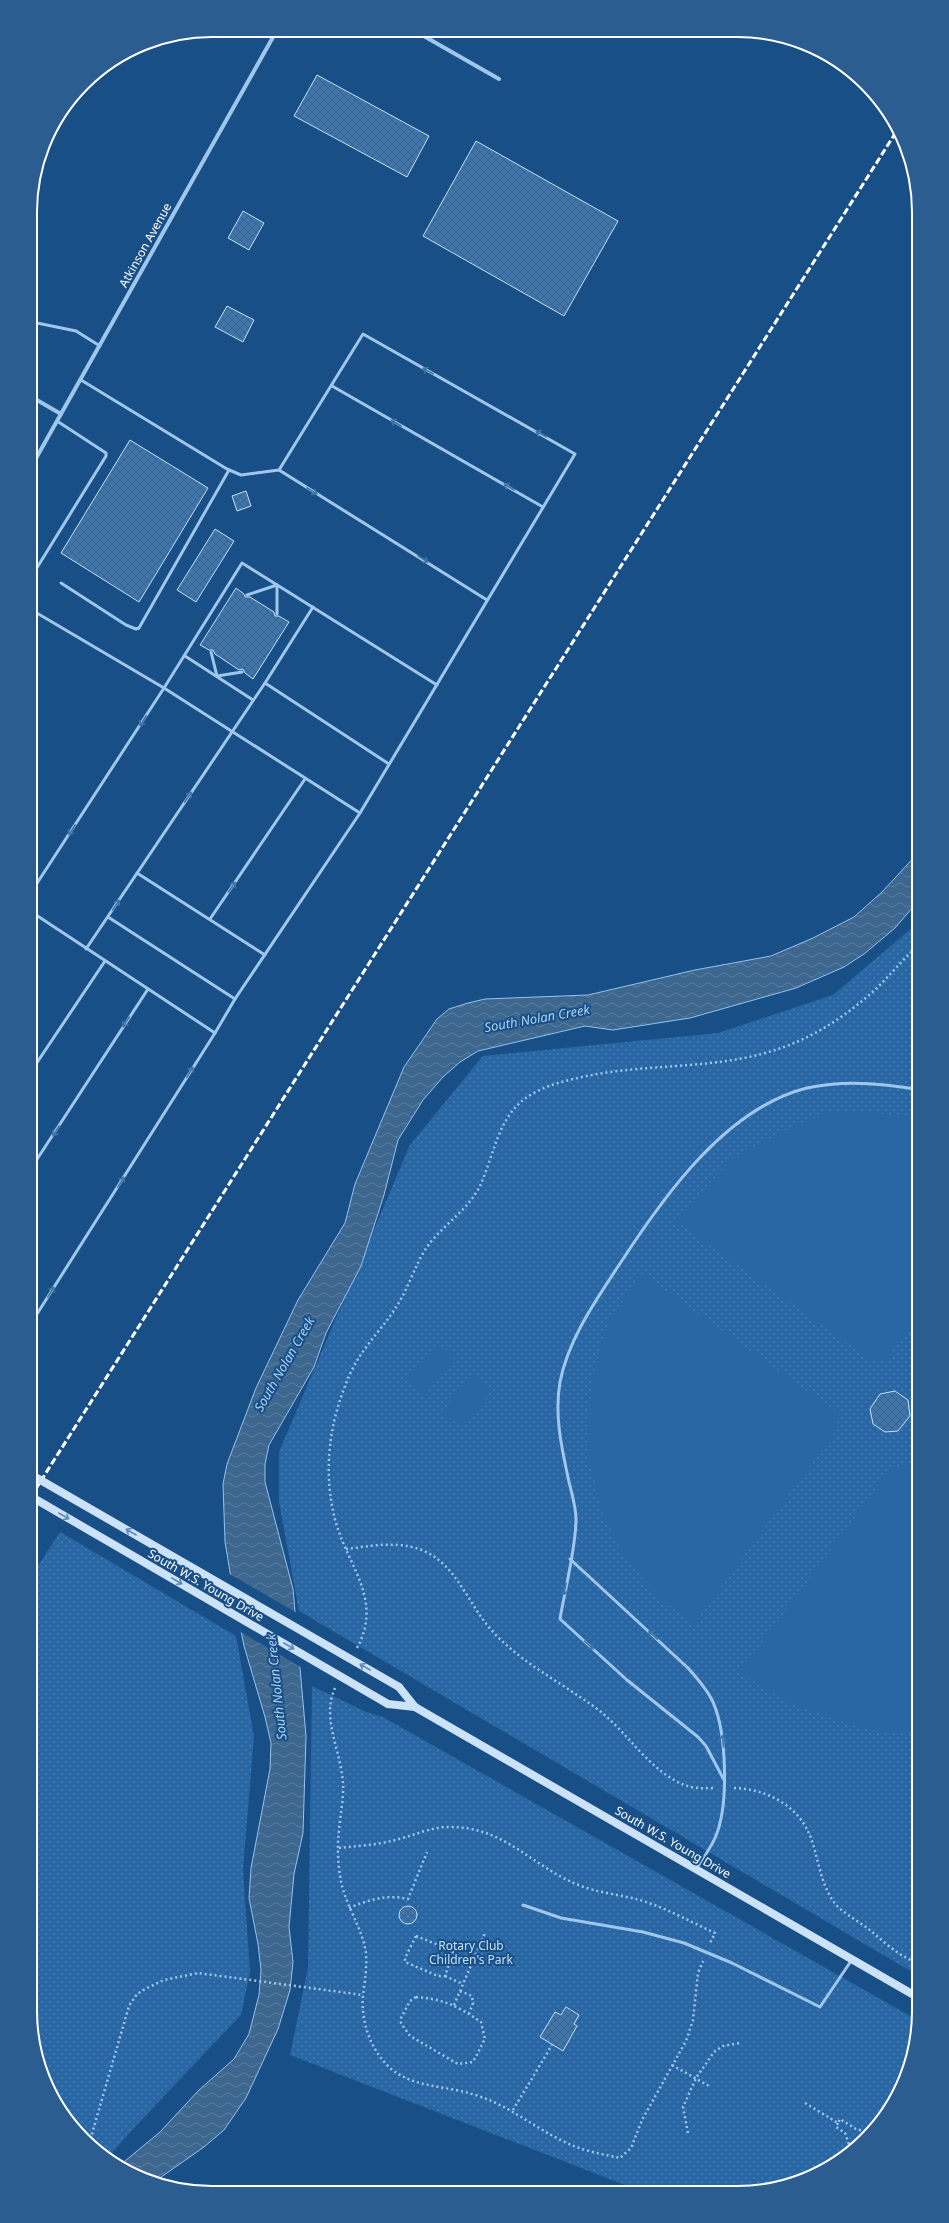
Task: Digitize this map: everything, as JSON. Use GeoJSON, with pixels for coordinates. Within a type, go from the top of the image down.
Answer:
{"type":"FeatureCollection","features":[{"type":"Feature","properties":{"kind":"main road","name":"South W.S. Young Drive"},"geometry":{"type":"LineString","coordinates":[[37,1478],[399,1687],[416,1707],[912,1994]]}},
{"type":"Feature","properties":{"kind":"main road","name":"South W.S. Young Drive"},"geometry":{"type":"LineString","coordinates":[[37,1500],[388,1704],[416,1707]]}},
{"type":"Feature","properties":{"kind":"street","name":"Atkinson Avenue"},"geometry":{"type":"LineString","coordinates":[[37,457],[273,37]]}},
{"type":"Feature","properties":{"kind":"street"},"geometry":{"type":"LineString","coordinates":[[426,37],[499,79]]}},
{"type":"Feature","properties":{"kind":"street"},"geometry":{"type":"LineString","coordinates":[[37,400],[61,414]]}},
{"type":"Feature","properties":{"kind":"lane"},"geometry":{"type":"LineString","coordinates":[[37,323],[76,331],[100,346]]}},
{"type":"Feature","properties":{"kind":"lane"},"geometry":{"type":"LineString","coordinates":[[37,1314],[235,999],[360,813],[575,454],[363,334],[279,470]]}},
{"type":"Feature","properties":{"kind":"lane"},"geometry":{"type":"LineString","coordinates":[[81,380],[230,470],[241,475],[279,470],[487,600]]}},
{"type":"Feature","properties":{"kind":"lane"},"geometry":{"type":"LineString","coordinates":[[332,386],[543,507]]}},
{"type":"Feature","properties":{"kind":"lane"},"geometry":{"type":"LineString","coordinates":[[37,568],[106,456],[106,453],[100,447],[57,421]]}},
{"type":"Feature","properties":{"kind":"lane"},"geometry":{"type":"LineString","coordinates":[[61,583],[126,625],[136,629],[139,628],[230,470]]}},
{"type":"Feature","properties":{"kind":"lane"},"geometry":{"type":"LineString","coordinates":[[37,883],[185,656],[242,563],[437,685]]}},
{"type":"Feature","properties":{"kind":"lane"},"geometry":{"type":"LineString","coordinates":[[247,595],[277,585]]}},
{"type":"Feature","properties":{"kind":"lane"},"geometry":{"type":"LineString","coordinates":[[277,585],[277,614]]}},
{"type":"Feature","properties":{"kind":"lane"},"geometry":{"type":"LineString","coordinates":[[86,949],[265,683],[313,607]]}},
{"type":"Feature","properties":{"kind":"lane"},"geometry":{"type":"LineString","coordinates":[[37,613],[164,688],[360,813]]}},
{"type":"Feature","properties":{"kind":"lane"},"geometry":{"type":"LineString","coordinates":[[211,652],[216,676]]}},
{"type":"Feature","properties":{"kind":"lane"},"geometry":{"type":"LineString","coordinates":[[185,656],[253,700]]}},
{"type":"Feature","properties":{"kind":"lane"},"geometry":{"type":"LineString","coordinates":[[216,676],[242,672]]}},
{"type":"Feature","properties":{"kind":"lane"},"geometry":{"type":"LineString","coordinates":[[265,683],[389,764]]}},
{"type":"Feature","properties":{"kind":"lane"},"geometry":{"type":"LineString","coordinates":[[210,919],[305,779]]}},
{"type":"Feature","properties":{"kind":"lane"},"geometry":{"type":"LineString","coordinates":[[137,873],[265,955]]}},
{"type":"Feature","properties":{"kind":"lane"},"geometry":{"type":"LineString","coordinates":[[37,915],[86,949],[215,1033]]}},
{"type":"Feature","properties":{"kind":"lane"},"geometry":{"type":"LineString","coordinates":[[108,917],[235,999]]}},
{"type":"Feature","properties":{"kind":"lane"},"geometry":{"type":"LineString","coordinates":[[37,1063],[105,961]]}},
{"type":"Feature","properties":{"kind":"lane"},"geometry":{"type":"LineString","coordinates":[[37,1159],[148,989]]}},
{"type":"Feature","properties":{"kind":"lane"},"geometry":{"type":"LineString","coordinates":[[724,1780],[706,1746],[698,1738],[627,1680],[560,1619],[576,1520],[559,1429],[558,1414],[560,1382],[569,1354],[595,1304],[661,1204],[702,1155],[719,1138],[756,1112],[790,1094],[826,1085],[876,1084],[912,1089]]}},
{"type":"Feature","properties":{"kind":"lane"},"geometry":{"type":"LineString","coordinates":[[570,1559],[688,1668],[702,1684],[713,1702],[721,1731],[724,1780],[720,1824],[716,1837],[696,1869]]}},
{"type":"Feature","properties":{"kind":"lane"},"geometry":{"type":"LineString","coordinates":[[523,1905],[561,1918],[643,1932],[684,1943],[745,1970],[820,2007],[852,1959]]}},
{"type":"Feature","properties":{"kind":"path"},"geometry":{"type":"LineString","coordinates":[[356,1650],[362,1634],[367,1607],[361,1580],[336,1524],[328,1468],[333,1426],[345,1386],[365,1348],[404,1295],[430,1243],[471,1200],[487,1169],[499,1134],[513,1108],[533,1093],[567,1080],[618,1070],[726,1062],[776,1050],[816,1034],[866,998],[912,952]]}},
{"type":"Feature","properties":{"kind":"path"},"geometry":{"type":"LineString","coordinates":[[346,1549],[390,1544],[415,1548],[433,1556],[451,1572],[473,1607],[492,1631],[523,1660],[602,1712],[669,1777],[691,1788],[715,1788]]}},
{"type":"Feature","properties":{"kind":"path"},"geometry":{"type":"LineString","coordinates":[[338,1682],[331,1697],[330,1716],[343,1782],[338,1848],[341,1882],[365,1950],[366,1975],[363,1994],[366,2029],[376,2051],[389,2067],[409,2080],[472,2094],[513,2110],[567,2144],[620,2158],[631,2148],[642,2120],[686,2041],[693,2020],[698,1973],[703,1960]]}},
{"type":"Feature","properties":{"kind":"path"},"geometry":{"type":"LineString","coordinates":[[732,1788],[764,1793],[785,1804],[795,1812],[808,1832],[821,1875],[832,1900],[841,1910],[871,1931],[881,1942],[912,1961]]}},
{"type":"Feature","properties":{"kind":"path"},"geometry":{"type":"LineString","coordinates":[[338,1848],[388,1842],[442,1827],[483,1830],[504,1839],[547,1870],[574,1882],[650,1904],[715,1933],[710,1944]]}},
{"type":"Feature","properties":{"kind":"path"},"geometry":{"type":"LineString","coordinates":[[349,1908],[375,1898],[392,1897],[408,1900],[427,1852]]}},
{"type":"Feature","properties":{"kind":"path"},"geometry":{"type":"LineString","coordinates":[[454,2005],[485,1933]]}},
{"type":"Feature","properties":{"kind":"path"},"geometry":{"type":"LineString","coordinates":[[445,1976],[453,1952],[418,1936],[414,1937],[404,1958],[405,1962],[438,1976],[445,1976],[463,1984]]}},
{"type":"Feature","properties":{"kind":"path"},"geometry":{"type":"LineString","coordinates":[[91,2137],[123,2021],[129,2006],[137,1994],[164,1980],[191,1974],[208,1974],[363,1994]]}},
{"type":"Feature","properties":{"kind":"path"},"geometry":{"type":"LineString","coordinates":[[460,1991],[472,1996],[473,2004],[469,2014]]}},
{"type":"Feature","properties":{"kind":"path"},"geometry":{"type":"LineString","coordinates":[[416,1997],[438,1999],[454,2005],[481,2022],[485,2038],[477,2058],[468,2064],[458,2064],[410,2036],[402,2023],[404,2011],[410,2001],[416,1997]]}},
{"type":"Feature","properties":{"kind":"path"},"geometry":{"type":"LineString","coordinates":[[688,2132],[683,2107],[696,2078],[714,2052],[723,2046],[740,2042]]}},
{"type":"Feature","properties":{"kind":"path"},"geometry":{"type":"LineString","coordinates":[[513,2110],[552,2045]]}},
{"type":"Feature","properties":{"kind":"path"},"geometry":{"type":"LineString","coordinates":[[672,2065],[709,2086]]}},
{"type":"Feature","properties":{"kind":"path"},"geometry":{"type":"LineString","coordinates":[[805,2103],[838,2123]]}},
{"type":"Feature","properties":{"kind":"path"},"geometry":{"type":"LineString","coordinates":[[849,2145],[845,2133],[836,2127],[840,2119],[856,2129],[864,2131]]}},
{"type":"Feature","properties":{"kind":"green space"},"geometry":{"type":"Polygon","coordinates":[[[912,928],[912,1972],[299,1611],[279,1502],[279,1452],[410,1145],[483,1056],[718,1033],[833,995],[912,928]]]}},
{"type":"Feature","properties":{"kind":"green space"},"geometry":{"type":"Polygon","coordinates":[[[826,1113],[875,1113],[912,1117],[912,1325],[887,1359],[871,1360],[677,1222],[690,1204],[732,1159],[783,1131],[826,1113]]]}},
{"type":"Feature","properties":{"kind":"green space"},"geometry":{"type":"Polygon","coordinates":[[[641,1273],[838,1413],[838,1428],[699,1617],[695,1626],[661,1599],[625,1558],[603,1514],[588,1457],[591,1383],[607,1325],[641,1273]]]}},
{"type":"Feature","properties":{"kind":"green space"},"geometry":{"type":"Polygon","coordinates":[[[437,1343],[455,1357],[424,1397],[406,1381],[437,1343]]]}},
{"type":"Feature","properties":{"kind":"green space"},"geometry":{"type":"Polygon","coordinates":[[[472,1374],[493,1389],[463,1428],[442,1412],[472,1374]]]}},
{"type":"Feature","properties":{"kind":"green space"},"geometry":{"type":"Polygon","coordinates":[[[909,1465],[912,1467],[912,1730],[881,1732],[833,1719],[786,1701],[740,1672],[891,1468],[909,1465]]]}},
{"type":"Feature","properties":{"kind":"green space"},"geometry":{"type":"Polygon","coordinates":[[[60,1532],[236,1636],[254,1736],[243,1870],[250,1972],[241,2015],[130,2132],[111,2154],[88,2135],[66,2108],[50,2078],[38,2034],[37,1567],[60,1532]]]}},
{"type":"Feature","properties":{"kind":"green space","name":"Rotary Club Children's Park"},"geometry":{"type":"Polygon","coordinates":[[[312,1686],[366,1712],[383,1717],[912,2017],[911,2034],[899,2078],[883,2108],[861,2135],[844,2150],[824,2163],[793,2177],[760,2185],[628,2186],[290,2055],[308,1968],[312,1686]]]}},
{"type":"Feature","properties":{"kind":"water","name":"South Nolan Creek"},"geometry":{"type":"Polygon","coordinates":[[[912,860],[912,908],[895,928],[864,954],[844,967],[796,988],[690,1018],[613,1030],[585,1026],[478,1051],[460,1062],[443,1077],[423,1100],[398,1140],[384,1195],[361,1266],[326,1333],[314,1367],[269,1445],[265,1464],[265,1482],[293,1589],[306,1736],[303,1833],[294,1874],[289,1927],[293,1962],[290,1990],[278,2029],[246,2098],[224,2130],[204,2147],[160,2178],[124,2163],[160,2132],[199,2090],[234,2059],[249,2034],[259,1995],[261,1970],[258,1944],[249,1898],[251,1868],[270,1769],[271,1743],[244,1646],[232,1584],[225,1542],[223,1484],[227,1464],[256,1388],[298,1300],[345,1223],[355,1184],[404,1067],[437,1019],[449,1009],[485,999],[588,995],[695,970],[771,956],[813,938],[854,917],[882,892],[912,860]]]}},
{"type":"Feature","properties":{"kind":"pier"},"geometry":{"type":"Polygon","coordinates":[[[228,1573],[297,1613],[302,1668],[239,1631],[228,1573]]]}},
{"type":"Feature","properties":{"kind":"building"},"geometry":{"type":"Polygon","coordinates":[[[317,75],[429,136],[407,177],[294,116],[317,75]]]}},
{"type":"Feature","properties":{"kind":"building"},"geometry":{"type":"Polygon","coordinates":[[[476,141],[618,221],[564,316],[423,236],[476,141]]]}},
{"type":"Feature","properties":{"kind":"building"},"geometry":{"type":"Polygon","coordinates":[[[243,211],[264,223],[249,250],[228,238],[243,211]]]}},
{"type":"Feature","properties":{"kind":"building"},"geometry":{"type":"Polygon","coordinates":[[[227,306],[254,320],[243,342],[215,327],[227,306]]]}},
{"type":"Feature","properties":{"kind":"building"},"geometry":{"type":"Polygon","coordinates":[[[130,440],[208,488],[139,602],[61,553],[130,440]]]}},
{"type":"Feature","properties":{"kind":"building"},"geometry":{"type":"Polygon","coordinates":[[[246,491],[251,506],[237,511],[232,496],[246,491]]]}},
{"type":"Feature","properties":{"kind":"building"},"geometry":{"type":"Polygon","coordinates":[[[215,529],[234,541],[196,602],[177,590],[215,529]]]}},
{"type":"Feature","properties":{"kind":"building"},"geometry":{"type":"Polygon","coordinates":[[[236,588],[244,594],[245,597],[250,597],[274,612],[275,616],[279,616],[289,622],[253,679],[245,673],[243,669],[239,670],[215,654],[213,650],[209,650],[200,645],[236,588]]]}},
{"type":"Feature","properties":{"kind":"building"},"geometry":{"type":"Polygon","coordinates":[[[895,1391],[908,1400],[910,1416],[898,1431],[885,1432],[873,1424],[870,1409],[880,1394],[895,1391]]]}},
{"type":"Feature","properties":{"kind":"building"},"geometry":{"type":"Polygon","coordinates":[[[408,1906],[414,1909],[417,1915],[414,1921],[408,1924],[402,1921],[399,1915],[402,1909],[408,1906]]]}},
{"type":"Feature","properties":{"kind":"building"},"geometry":{"type":"Polygon","coordinates":[[[566,2007],[579,2015],[574,2024],[577,2026],[563,2051],[540,2037],[555,2012],[561,2015],[566,2007]]]}},
{"type":"Feature","properties":{"kind":"railway"},"geometry":{"type":"LineString","coordinates":[[37,1487],[894,135]]}}]}
